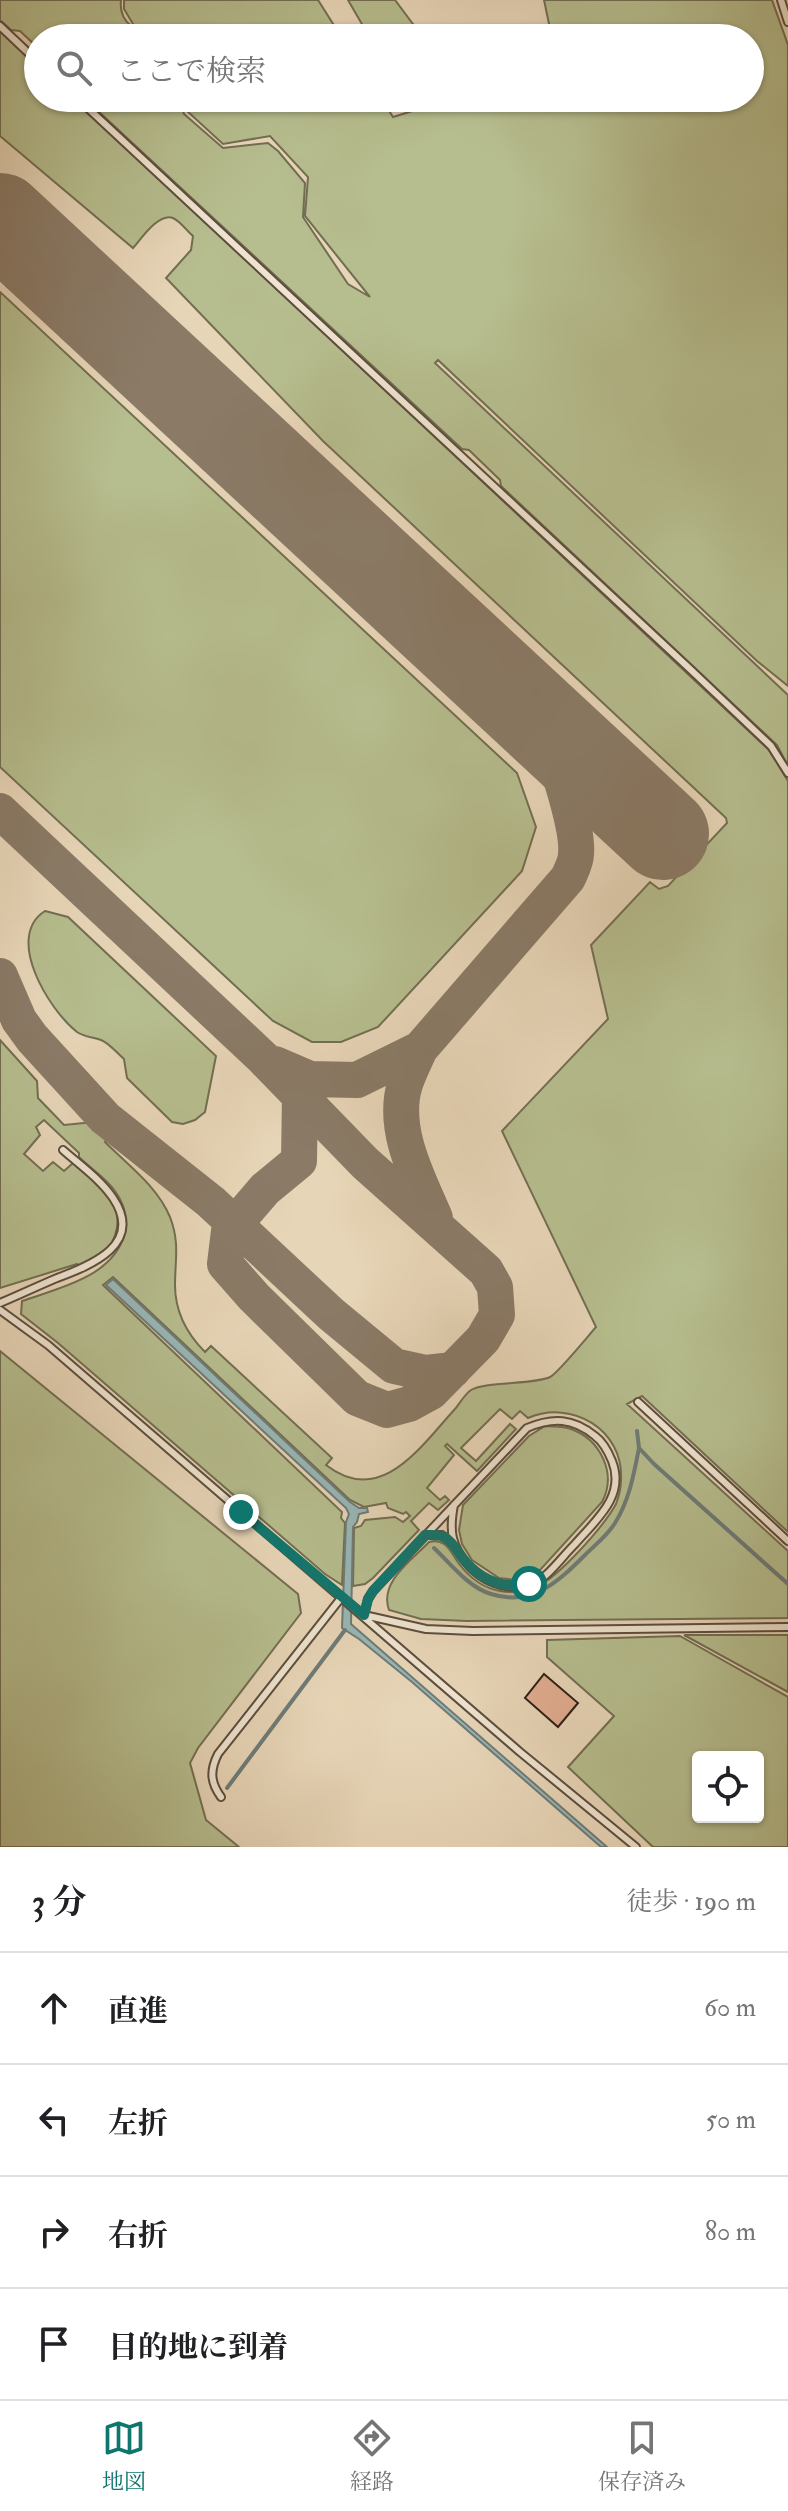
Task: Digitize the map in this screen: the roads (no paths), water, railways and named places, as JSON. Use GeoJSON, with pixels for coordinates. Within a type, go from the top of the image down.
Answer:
{"type":"FeatureCollection","features":[{"type":"Feature","properties":{"kind":"lane"},"geometry":{"type":"LineString","coordinates":[[781,0],[788,22]]}},
{"type":"Feature","properties":{"kind":"lane"},"geometry":{"type":"LineString","coordinates":[[0,26],[24,49]]}},
{"type":"Feature","properties":{"kind":"lane"},"geometry":{"type":"LineString","coordinates":[[92,112],[702,680],[771,746],[788,773]]}},
{"type":"Feature","properties":{"kind":"lane"},"geometry":{"type":"LineString","coordinates":[[0,1303],[98,1262],[118,1242],[122,1222],[114,1199],[97,1179],[63,1150]]}},
{"type":"Feature","properties":{"kind":"lane"},"geometry":{"type":"LineString","coordinates":[[0,1310],[48,1345],[520,1752],[636,1847]]}},
{"type":"Feature","properties":{"kind":"lane"},"geometry":{"type":"LineString","coordinates":[[638,1402],[788,1541]]}},
{"type":"Feature","properties":{"kind":"lane"},"geometry":{"type":"LineString","coordinates":[[364,1615],[373,1591],[425,1535],[527,1428],[545,1421],[575,1423],[600,1439],[614,1468],[614,1496],[605,1510],[544,1577],[529,1584],[502,1586],[489,1581],[475,1571],[442,1535],[425,1535]]}},
{"type":"Feature","properties":{"kind":"lane"},"geometry":{"type":"LineString","coordinates":[[453,1544],[450,1526],[454,1505]]}},
{"type":"Feature","properties":{"kind":"lane"},"geometry":{"type":"LineString","coordinates":[[221,1797],[211,1779],[218,1754],[341,1598]]}},
{"type":"Feature","properties":{"kind":"lane"},"geometry":{"type":"LineString","coordinates":[[364,1615],[426,1629],[473,1631],[788,1627]]}},
{"type":"Feature","properties":{"kind":"water"},"geometry":{"type":"Polygon","coordinates":[[[113,1279],[350,1502],[359,1508],[367,1508],[368,1512],[359,1514],[353,1527],[351,1624],[607,1847],[601,1847],[412,1682],[342,1628],[346,1522],[349,1514],[346,1508],[106,1285],[113,1279]]]}},
{"type":"Feature","properties":{"kind":"waterway"},"geometry":{"type":"LineString","coordinates":[[637,1431],[639,1448],[654,1464],[788,1584]]}},
{"type":"Feature","properties":{"kind":"waterway"},"geometry":{"type":"LineString","coordinates":[[434,1548],[467,1581],[483,1591],[519,1597],[543,1590],[565,1574],[612,1527],[627,1496],[639,1448]]}},
{"type":"Feature","properties":{"kind":"waterway"},"geometry":{"type":"LineString","coordinates":[[227,1788],[345,1630]]}}]}
